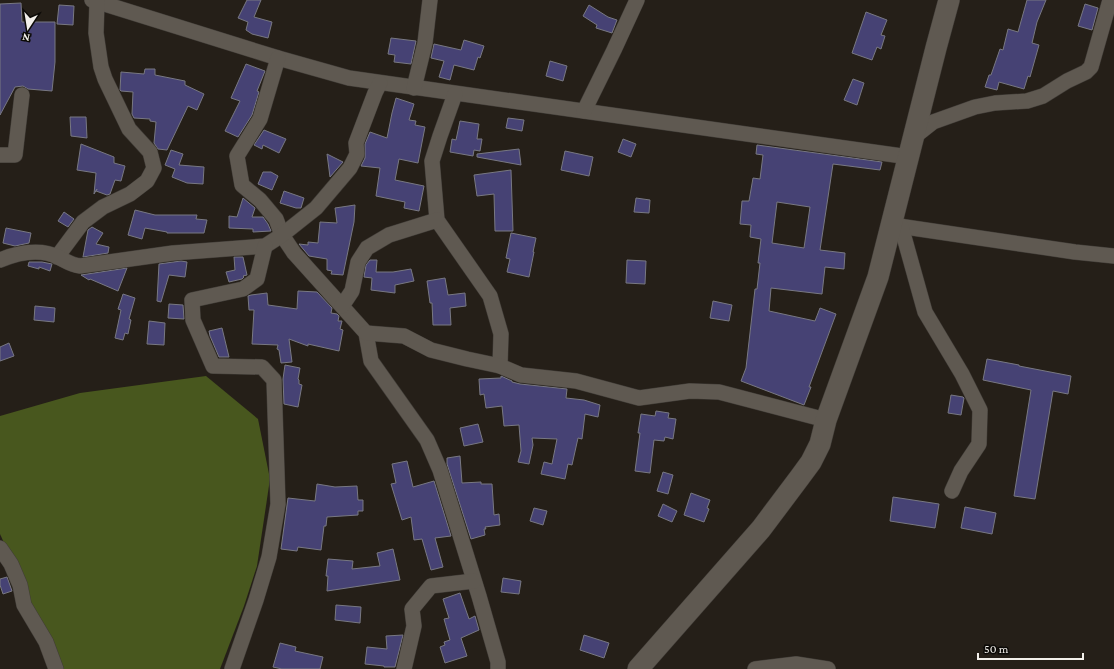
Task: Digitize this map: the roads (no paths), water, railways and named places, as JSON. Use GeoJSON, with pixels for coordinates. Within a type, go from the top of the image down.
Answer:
{"type":"FeatureCollection","features":[{"type":"Feature","properties":{"kind":"main road"},"geometry":{"type":"LineString","coordinates":[[638,669],[761,529],[811,462],[820,444],[826,420],[896,225],[911,147],[949,0]]}},
{"type":"Feature","properties":{"kind":"street"},"geometry":{"type":"LineString","coordinates":[[414,88],[425,43],[430,0]]}},
{"type":"Feature","properties":{"kind":"street"},"geometry":{"type":"LineString","coordinates":[[584,111],[637,0]]}},
{"type":"Feature","properties":{"kind":"street"},"geometry":{"type":"LineString","coordinates":[[57,256],[83,222],[103,207],[130,194],[148,181],[154,168],[150,152],[129,129],[105,79],[101,66],[96,33],[95,1],[278,58],[349,78],[584,111],[911,147],[933,122],[976,107],[995,103],[1027,101],[1043,96],[1067,81],[1086,72],[1091,67],[1110,0]]}},
{"type":"Feature","properties":{"kind":"street"},"geometry":{"type":"LineString","coordinates":[[278,58],[260,119],[237,156],[242,185],[260,200],[276,219],[282,235],[294,252],[366,333],[371,361],[427,440],[440,470],[498,662],[498,669]]}},
{"type":"Feature","properties":{"kind":"street"},"geometry":{"type":"LineString","coordinates":[[0,260],[18,254],[44,253],[57,256],[67,263],[80,266],[173,254],[265,246],[282,235],[316,208],[350,168],[357,154],[356,143],[380,83]]}},
{"type":"Feature","properties":{"kind":"street"},"geometry":{"type":"LineString","coordinates":[[455,94],[432,161],[437,220],[490,296],[501,334],[500,366]]}},
{"type":"Feature","properties":{"kind":"street"},"geometry":{"type":"LineString","coordinates":[[0,155],[15,155],[22,95]]}},
{"type":"Feature","properties":{"kind":"street"},"geometry":{"type":"LineString","coordinates":[[342,306],[352,291],[358,262],[367,248],[389,235],[437,220]]}},
{"type":"Feature","properties":{"kind":"street"},"geometry":{"type":"LineString","coordinates":[[952,491],[961,471],[978,444],[980,410],[962,374],[924,312],[896,225],[1075,252],[1114,256]]}},
{"type":"Feature","properties":{"kind":"street"},"geometry":{"type":"LineString","coordinates":[[232,669],[269,557],[278,504],[274,380],[262,367],[212,366],[193,320],[192,300],[243,289],[257,279],[265,246]]}},
{"type":"Feature","properties":{"kind":"street"},"geometry":{"type":"LineString","coordinates":[[366,333],[404,336],[431,350],[500,366],[522,375],[576,381],[639,398],[690,391],[719,392],[826,420]]}},
{"type":"Feature","properties":{"kind":"street"},"geometry":{"type":"LineString","coordinates":[[0,548],[11,564],[20,585],[24,605],[46,642],[56,669]]}},
{"type":"Feature","properties":{"kind":"street"},"geometry":{"type":"LineString","coordinates":[[404,669],[414,626],[412,609],[431,586],[474,581]]}},
{"type":"Feature","properties":{"kind":"street"},"geometry":{"type":"LineString","coordinates":[[755,669],[796,664],[828,669]]}}]}
